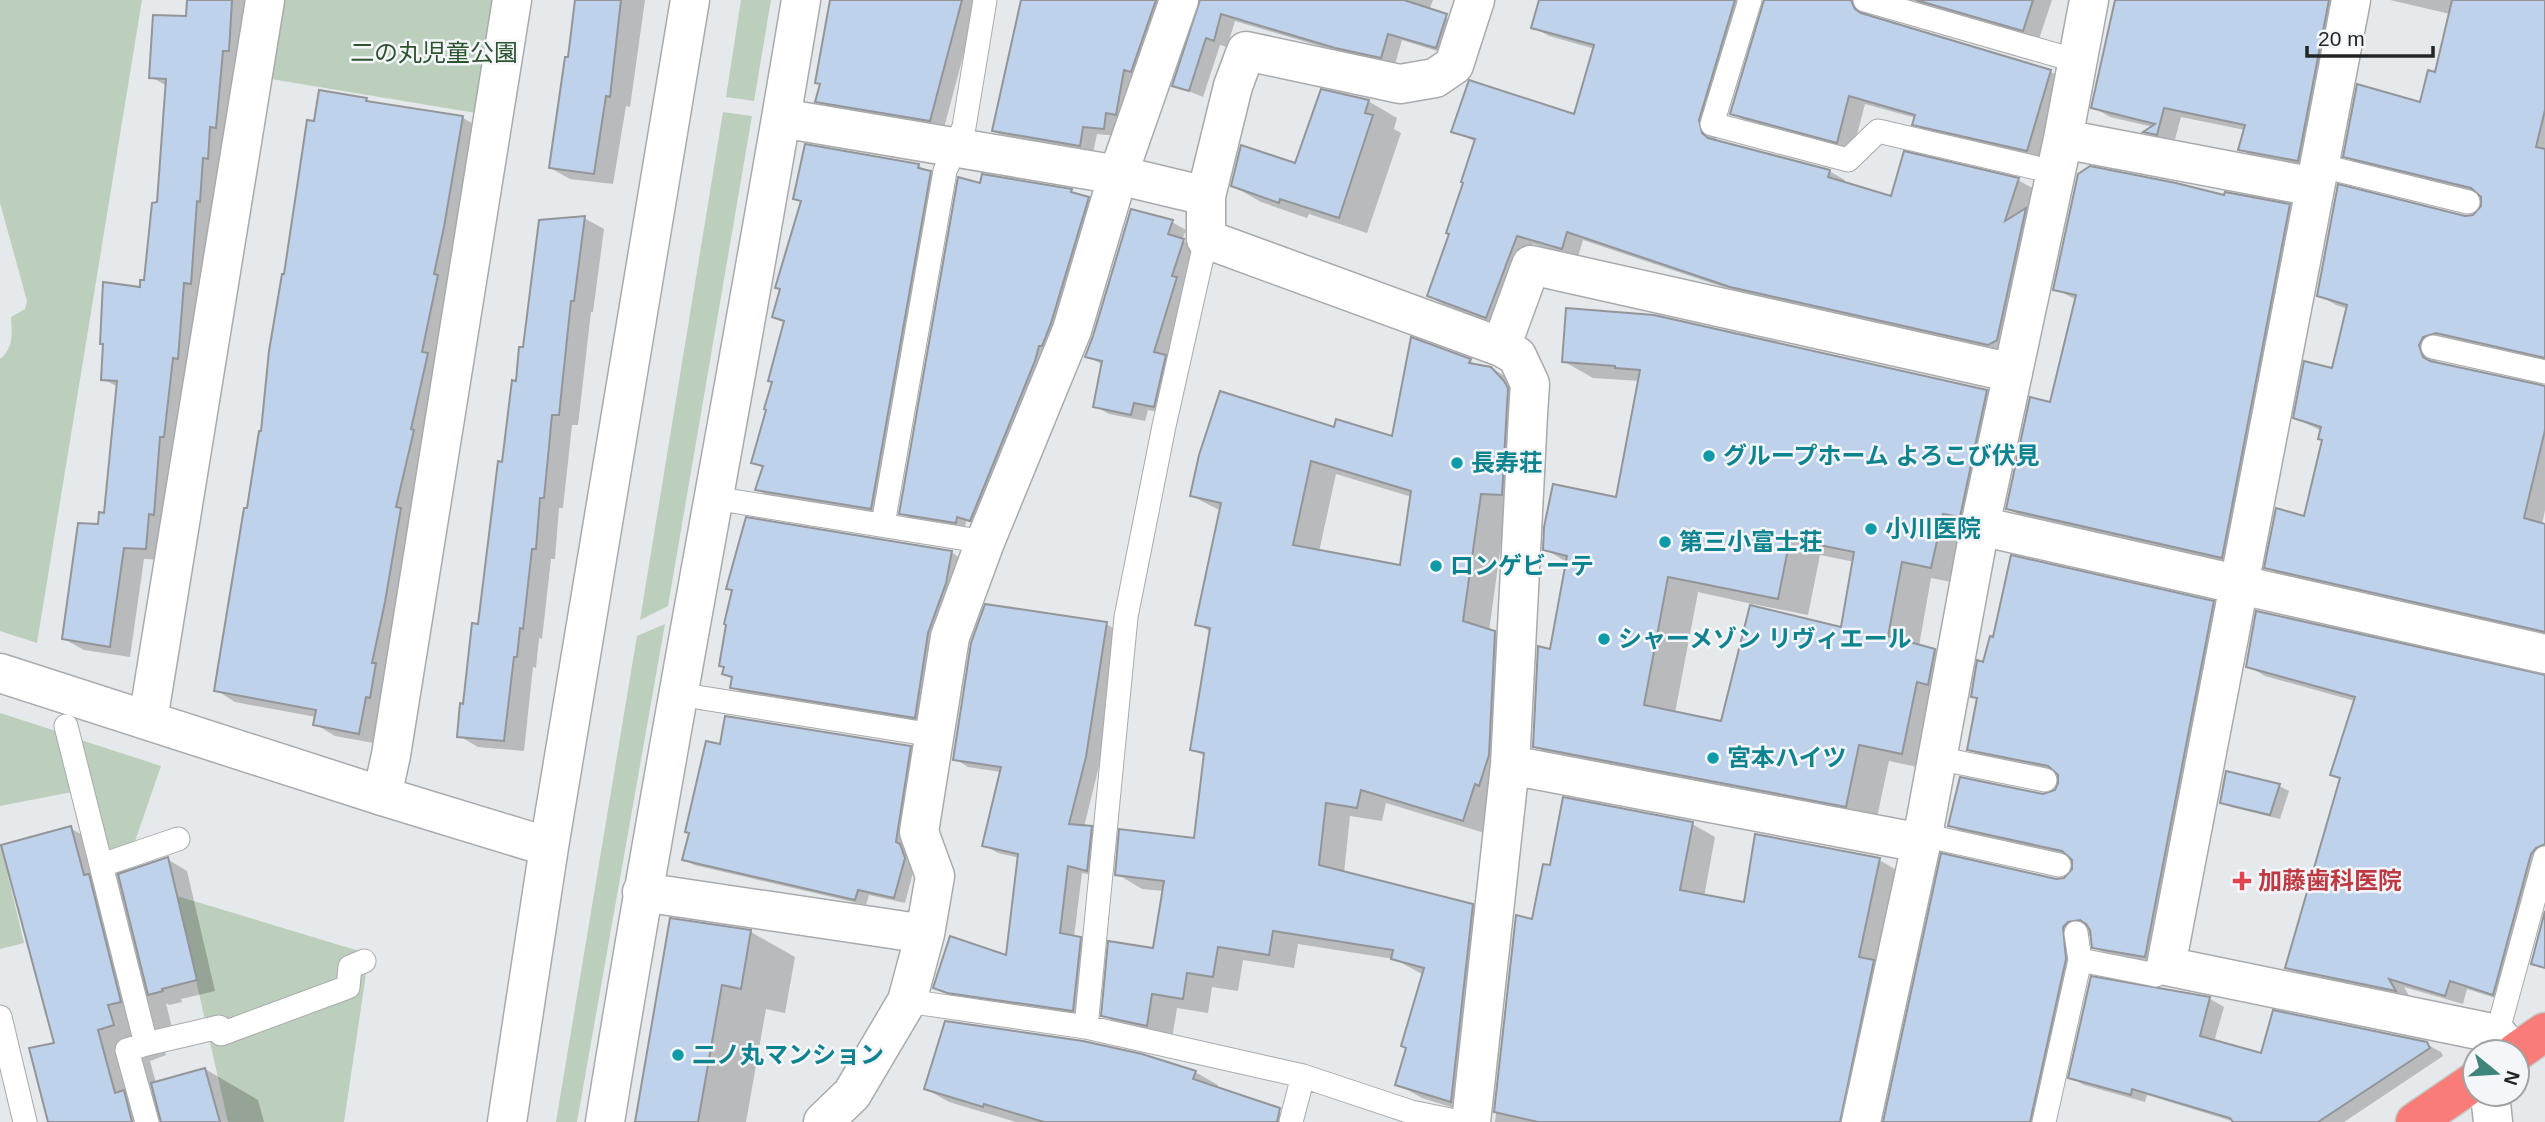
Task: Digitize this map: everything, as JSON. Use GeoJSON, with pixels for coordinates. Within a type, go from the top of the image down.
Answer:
{"type":"FeatureCollection","features":[{"type":"Feature","properties":{"kind":"highway"},"geometry":{"type":"LineString","coordinates":[[2415,1122],[2461,1091]]}},
{"type":"Feature","properties":{"kind":"street"},"geometry":{"type":"LineString","coordinates":[[148,720],[265,0]]}},
{"type":"Feature","properties":{"kind":"street"},"geometry":{"type":"LineString","coordinates":[[382,796],[513,0]]}},
{"type":"Feature","properties":{"kind":"street"},"geometry":{"type":"LineString","coordinates":[[507,1122],[549,847],[690,0]]}},
{"type":"Feature","properties":{"kind":"street"},"geometry":{"type":"LineString","coordinates":[[606,1122],[642,892],[801,0]]}},
{"type":"Feature","properties":{"kind":"street"},"geometry":{"type":"LineString","coordinates":[[823,1122],[852,1094],[907,1001],[925,934],[935,876],[919,832],[950,637],[985,542],[1072,330],[1118,175],[1178,0]]}},
{"type":"Feature","properties":{"kind":"street"},"geometry":{"type":"LineString","coordinates":[[1471,1122],[1510,765],[1530,384],[1517,356],[1501,347],[1206,239],[1206,196],[1233,86],[1246,51],[1400,84],[1435,78],[1454,65],[1475,0]]}},
{"type":"Feature","properties":{"kind":"street"},"geometry":{"type":"LineString","coordinates":[[1861,1122],[1922,839],[1980,526],[2089,0]]}},
{"type":"Feature","properties":{"kind":"street"},"geometry":{"type":"LineString","coordinates":[[2351,0],[2166,966],[2474,1038]]}},
{"type":"Feature","properties":{"kind":"street"},"geometry":{"type":"LineString","coordinates":[[782,118],[1118,175],[1206,196]]}},
{"type":"Feature","properties":{"kind":"street"},"geometry":{"type":"LineString","coordinates":[[2059,155],[2317,176]]}},
{"type":"Feature","properties":{"kind":"street"},"geometry":{"type":"LineString","coordinates":[[1501,347],[1531,265],[2013,373]]}},
{"type":"Feature","properties":{"kind":"street"},"geometry":{"type":"LineString","coordinates":[[1980,526],[2545,654]]}},
{"type":"Feature","properties":{"kind":"street"},"geometry":{"type":"LineString","coordinates":[[0,673],[549,847]]}},
{"type":"Feature","properties":{"kind":"street"},"geometry":{"type":"LineString","coordinates":[[1510,765],[1922,839]]}},
{"type":"Feature","properties":{"kind":"street"},"geometry":{"type":"LineString","coordinates":[[642,892],[925,934]]}},
{"type":"Feature","properties":{"kind":"lane"},"geometry":{"type":"LineString","coordinates":[[883,524],[945,171],[964,127],[985,0]]}},
{"type":"Feature","properties":{"kind":"lane"},"geometry":{"type":"LineString","coordinates":[[1750,0],[1712,124],[1849,160],[1878,131],[2059,155]]}},
{"type":"Feature","properties":{"kind":"lane"},"geometry":{"type":"LineString","coordinates":[[1875,1],[2077,61]]}},
{"type":"Feature","properties":{"kind":"lane"},"geometry":{"type":"LineString","coordinates":[[2317,176],[2469,202]]}},
{"type":"Feature","properties":{"kind":"lane"},"geometry":{"type":"LineString","coordinates":[[1086,1027],[1126,617],[1164,426],[1206,239]]}},
{"type":"Feature","properties":{"kind":"lane"},"geometry":{"type":"LineString","coordinates":[[2433,346],[2545,372]]}},
{"type":"Feature","properties":{"kind":"lane"},"geometry":{"type":"LineString","coordinates":[[714,498],[985,542]]}},
{"type":"Feature","properties":{"kind":"lane"},"geometry":{"type":"LineString","coordinates":[[678,694],[933,735]]}},
{"type":"Feature","properties":{"kind":"lane"},"geometry":{"type":"LineString","coordinates":[[66,726],[146,1044]]}},
{"type":"Feature","properties":{"kind":"lane"},"geometry":{"type":"LineString","coordinates":[[1937,758],[2045,780]]}},
{"type":"Feature","properties":{"kind":"lane"},"geometry":{"type":"LineString","coordinates":[[102,865],[178,839]]}},
{"type":"Feature","properties":{"kind":"lane"},"geometry":{"type":"LineString","coordinates":[[1922,839],[2059,865]]}},
{"type":"Feature","properties":{"kind":"lane"},"geometry":{"type":"LineString","coordinates":[[2510,1038],[2545,858]]}},
{"type":"Feature","properties":{"kind":"lane"},"geometry":{"type":"LineString","coordinates":[[2044,1122],[2080,960],[2076,933]]}},
{"type":"Feature","properties":{"kind":"lane"},"geometry":{"type":"LineString","coordinates":[[2080,960],[2156,975],[2166,966]]}},
{"type":"Feature","properties":{"kind":"lane"},"geometry":{"type":"LineString","coordinates":[[147,1122],[127,1049],[219,1027],[221,1034],[348,987],[350,967],[364,961]]}},
{"type":"Feature","properties":{"kind":"lane"},"geometry":{"type":"LineString","coordinates":[[907,1001],[1086,1027],[1303,1076],[1410,1117],[1460,1122]]}},
{"type":"Feature","properties":{"kind":"lane"},"geometry":{"type":"LineString","coordinates":[[0,1017],[7,1078],[25,1122]]}},
{"type":"Feature","properties":{"kind":"lane"},"geometry":{"type":"LineString","coordinates":[[1291,1122],[1303,1076]]}},
{"type":"Feature","properties":{"kind":"green space"},"geometry":{"type":"Polygon","coordinates":[[[0,0],[142,0],[37,643],[0,631],[0,359],[10,345],[11,317],[25,309],[27,301],[0,203],[0,0]]]}},
{"type":"Feature","properties":{"kind":"green space","name":"二の丸児童公園"},"geometry":{"type":"Polygon","coordinates":[[[284,0],[502,0],[482,114],[271,79],[284,0]]]}},
{"type":"Feature","properties":{"kind":"green space"},"geometry":{"type":"Polygon","coordinates":[[[741,0],[771,0],[754,101],[726,97],[741,0]]]}},
{"type":"Feature","properties":{"kind":"green space"},"geometry":{"type":"Polygon","coordinates":[[[723,112],[752,116],[668,606],[640,620],[723,112]]]}},
{"type":"Feature","properties":{"kind":"green space"},"geometry":{"type":"Polygon","coordinates":[[[665,624],[577,1122],[556,1122],[637,636],[665,624]]]}},
{"type":"Feature","properties":{"kind":"green space"},"geometry":{"type":"Polygon","coordinates":[[[0,713],[59,732],[72,792],[0,806],[0,713]]]}},
{"type":"Feature","properties":{"kind":"green space"},"geometry":{"type":"Polygon","coordinates":[[[81,740],[161,766],[133,847],[110,852],[81,740]]]}},
{"type":"Feature","properties":{"kind":"green space"},"geometry":{"type":"Polygon","coordinates":[[[0,842],[24,943],[0,949],[0,842]]]}},
{"type":"Feature","properties":{"kind":"green space"},"geometry":{"type":"Polygon","coordinates":[[[177,896],[369,954],[344,1122],[228,1122],[177,896]]]}},
{"type":"Feature","properties":{"kind":"building"},"geometry":{"type":"Polygon","coordinates":[[[187,0],[232,0],[229,51],[223,51],[216,128],[210,127],[208,159],[203,158],[191,284],[184,283],[178,359],[173,358],[164,437],[160,437],[154,515],[149,514],[146,549],[124,548],[110,647],[62,639],[78,523],[98,524],[99,512],[104,513],[117,381],[101,380],[103,282],[140,287],[140,280],[144,280],[152,203],[157,202],[166,79],[149,78],[153,15],[186,16],[187,0]]]}},
{"type":"Feature","properties":{"kind":"building"},"geometry":{"type":"Polygon","coordinates":[[[575,0],[621,0],[610,97],[606,96],[594,174],[549,168],[575,0]]]}},
{"type":"Feature","properties":{"kind":"building"},"geometry":{"type":"Polygon","coordinates":[[[830,0],[962,0],[930,121],[815,102],[820,84],[815,83],[830,0]]]}},
{"type":"Feature","properties":{"kind":"building"},"geometry":{"type":"Polygon","coordinates":[[[1021,0],[1156,0],[1131,72],[1124,70],[1116,115],[1106,113],[1104,129],[1083,127],[1080,146],[992,131],[1021,0]]]}},
{"type":"Feature","properties":{"kind":"building"},"geometry":{"type":"Polygon","coordinates":[[[1200,0],[1404,0],[1447,14],[1436,48],[1388,34],[1381,58],[1335,48],[1221,14],[1214,41],[1206,38],[1189,91],[1172,86],[1200,0]]]}},
{"type":"Feature","properties":{"kind":"building"},"geometry":{"type":"Polygon","coordinates":[[[1539,0],[1735,0],[1699,120],[1702,133],[1708,138],[1830,170],[1828,177],[1891,196],[1904,151],[2019,178],[2005,221],[2026,208],[1997,340],[1988,345],[1730,287],[1567,232],[1562,249],[1517,236],[1486,318],[1427,296],[1449,234],[1446,233],[1475,139],[1451,132],[1469,80],[1574,114],[1594,45],[1531,28],[1539,0]]]}},
{"type":"Feature","properties":{"kind":"building"},"geometry":{"type":"Polygon","coordinates":[[[1764,0],[1851,0],[1855,9],[1861,13],[2051,70],[2027,151],[1912,125],[1915,115],[1849,96],[1837,143],[1730,114],[1764,0]]]}},
{"type":"Feature","properties":{"kind":"building"},"geometry":{"type":"Polygon","coordinates":[[[1916,0],[2033,0],[2023,31],[1916,0]]]}},
{"type":"Feature","properties":{"kind":"building"},"geometry":{"type":"Polygon","coordinates":[[[2115,0],[2329,0],[2298,161],[2238,150],[2245,125],[2164,108],[2157,135],[2143,132],[2155,124],[2091,108],[2115,0]]]}},
{"type":"Feature","properties":{"kind":"building"},"geometry":{"type":"Polygon","coordinates":[[[2452,0],[2545,0],[2545,110],[2536,147],[2545,149],[2545,358],[2436,333],[2423,337],[2419,345],[2423,357],[2430,361],[2545,386],[2545,430],[2524,518],[2545,524],[2545,632],[2264,568],[2276,508],[2304,516],[2322,440],[2318,439],[2321,427],[2293,418],[2304,361],[2332,368],[2347,305],[2317,296],[2338,184],[2465,216],[2473,215],[2481,206],[2481,197],[2471,188],[2343,157],[2357,84],[2420,102],[2428,70],[2435,72],[2452,0]]]}},
{"type":"Feature","properties":{"kind":"building"},"geometry":{"type":"Polygon","coordinates":[[[1321,89],[1369,100],[1365,113],[1373,115],[1339,218],[1280,199],[1279,203],[1231,186],[1241,145],[1295,163],[1321,89]]]}},
{"type":"Feature","properties":{"kind":"building"},"geometry":{"type":"Polygon","coordinates":[[[319,90],[367,98],[366,101],[463,116],[434,274],[438,275],[422,352],[428,353],[396,507],[401,508],[372,663],[376,663],[370,698],[366,697],[359,734],[313,725],[316,710],[214,691],[244,508],[247,508],[261,431],[269,351],[284,274],[307,120],[314,121],[319,90]]]}},
{"type":"Feature","properties":{"kind":"building"},"geometry":{"type":"Polygon","coordinates":[[[805,144],[919,164],[918,168],[931,171],[871,509],[755,490],[763,466],[751,463],[766,410],[764,409],[772,382],[768,381],[784,321],[772,317],[780,289],[775,288],[801,201],[793,199],[805,144]]]}},
{"type":"Feature","properties":{"kind":"building"},"geometry":{"type":"Polygon","coordinates":[[[2090,166],[2224,195],[2225,192],[2290,204],[2222,558],[2006,509],[2030,397],[2050,402],[2076,295],[2053,290],[2078,174],[2090,166]]]}},
{"type":"Feature","properties":{"kind":"building"},"geometry":{"type":"Polygon","coordinates":[[[982,174],[1072,189],[1071,192],[1089,197],[1051,323],[1042,346],[1039,346],[970,521],[957,517],[956,523],[899,514],[958,177],[980,183],[982,174]]]}},
{"type":"Feature","properties":{"kind":"building"},"geometry":{"type":"Polygon","coordinates":[[[1131,209],[1173,220],[1168,234],[1184,239],[1172,276],[1177,277],[1154,352],[1166,355],[1154,407],[1134,403],[1131,415],[1093,407],[1102,361],[1085,357],[1131,209]]]}},
{"type":"Feature","properties":{"kind":"building"},"geometry":{"type":"Polygon","coordinates":[[[585,216],[574,301],[571,301],[559,415],[552,415],[544,498],[540,498],[536,549],[532,549],[523,629],[520,628],[517,657],[514,657],[504,741],[457,737],[472,623],[478,624],[498,461],[502,462],[512,380],[516,381],[519,347],[523,347],[539,220],[585,216]]]}},
{"type":"Feature","properties":{"kind":"building"},"geometry":{"type":"Polygon","coordinates":[[[1566,308],[1654,315],[1987,390],[1960,517],[1943,514],[1931,568],[1902,562],[1888,636],[1935,649],[1928,685],[1917,682],[1902,754],[1859,745],[1846,807],[1533,747],[1538,646],[1550,649],[1567,556],[1543,550],[1544,527],[1553,484],[1616,497],[1640,370],[1562,362],[1566,308]],[[1790,539],[1778,599],[1668,577],[1644,705],[1721,721],[1750,605],[1841,627],[1854,552],[1790,539]]]}},
{"type":"Feature","properties":{"kind":"building"},"geometry":{"type":"Polygon","coordinates":[[[1411,337],[1471,359],[1469,363],[1491,367],[1508,388],[1502,495],[1481,494],[1463,621],[1495,631],[1489,755],[1479,786],[1475,784],[1463,821],[1361,790],[1357,808],[1326,803],[1319,865],[1473,904],[1451,1102],[1395,1085],[1406,1048],[1401,1046],[1424,968],[1391,959],[1393,950],[1273,931],[1269,955],[1218,947],[1213,977],[1187,973],[1183,999],[1152,994],[1147,1026],[1101,1016],[1108,941],[1153,948],[1164,881],[1115,875],[1119,829],[1194,838],[1204,753],[1190,750],[1210,628],[1195,625],[1221,503],[1190,496],[1199,455],[1220,391],[1334,427],[1336,419],[1392,436],[1411,337]],[[1311,461],[1293,545],[1400,565],[1411,491],[1311,461]]]}},
{"type":"Feature","properties":{"kind":"building"},"geometry":{"type":"Polygon","coordinates":[[[746,517],[952,551],[946,583],[928,633],[915,718],[730,688],[732,677],[722,674],[724,667],[719,666],[726,625],[724,624],[732,590],[726,589],[746,517]]]}},
{"type":"Feature","properties":{"kind":"building"},"geometry":{"type":"Polygon","coordinates":[[[2011,555],[2214,601],[2145,957],[2092,948],[2090,930],[2080,920],[2068,922],[2063,927],[2066,959],[2030,1122],[1883,1122],[1941,853],[2056,879],[2064,878],[2072,869],[2072,860],[2062,851],[1948,826],[1960,777],[2043,794],[2055,790],[2058,783],[2058,775],[2048,766],[1967,750],[1977,698],[1971,697],[1977,660],[1983,662],[1990,636],[1993,637],[2011,555]]]}},
{"type":"Feature","properties":{"kind":"building"},"geometry":{"type":"Polygon","coordinates":[[[985,604],[1107,622],[1086,757],[1069,824],[1092,826],[1087,871],[1068,866],[1060,933],[1081,937],[1073,1011],[947,993],[933,988],[950,936],[1006,955],[1018,854],[982,846],[1001,767],[953,760],[971,643],[985,604]]]}},
{"type":"Feature","properties":{"kind":"building"},"geometry":{"type":"Polygon","coordinates":[[[2256,611],[2545,675],[2545,844],[2531,854],[2493,995],[2450,981],[2445,996],[2389,979],[2396,991],[2285,968],[2340,778],[2330,775],[2355,697],[2246,667],[2256,611]]]}},
{"type":"Feature","properties":{"kind":"building"},"geometry":{"type":"Polygon","coordinates":[[[725,716],[911,746],[896,842],[900,844],[905,858],[894,898],[858,890],[855,900],[682,860],[689,833],[685,832],[706,741],[720,744],[725,716]]]}},
{"type":"Feature","properties":{"kind":"building"},"geometry":{"type":"Polygon","coordinates":[[[2226,771],[2280,784],[2270,815],[2220,803],[2226,771]]]}},
{"type":"Feature","properties":{"kind":"building"},"geometry":{"type":"Polygon","coordinates":[[[1563,797],[1693,822],[1680,890],[1744,902],[1755,834],[1880,858],[1859,957],[1874,960],[1840,1122],[1538,1122],[1494,1112],[1516,915],[1532,919],[1543,864],[1550,865],[1563,797]]]}},
{"type":"Feature","properties":{"kind":"building"},"geometry":{"type":"Polygon","coordinates":[[[71,826],[84,875],[89,874],[121,1002],[108,1005],[114,1025],[98,1030],[115,1093],[124,1090],[132,1122],[48,1122],[29,1048],[54,1043],[1,845],[71,826]]]}},
{"type":"Feature","properties":{"kind":"building"},"geometry":{"type":"Polygon","coordinates":[[[168,857],[197,980],[148,995],[118,874],[168,857]]]}},
{"type":"Feature","properties":{"kind":"building"},"geometry":{"type":"Polygon","coordinates":[[[2545,911],[2545,968],[2531,964],[2545,911]]]}},
{"type":"Feature","properties":{"kind":"building","name":"二ノ丸マンション"},"geometry":{"type":"Polygon","coordinates":[[[670,918],[751,930],[741,989],[722,985],[698,1122],[635,1122],[670,918]]]}},
{"type":"Feature","properties":{"kind":"building"},"geometry":{"type":"Polygon","coordinates":[[[2091,976],[2210,997],[2200,1036],[2261,1053],[2273,1010],[2427,1042],[2430,1048],[2318,1122],[2233,1122],[2230,1118],[2132,1089],[2131,1095],[2068,1078],[2091,976]]]}},
{"type":"Feature","properties":{"kind":"building"},"geometry":{"type":"Polygon","coordinates":[[[945,1021],[1083,1041],[1142,1054],[1196,1071],[1193,1079],[1280,1108],[1277,1122],[1044,1122],[984,1104],[983,1107],[924,1089],[945,1021]]]}},
{"type":"Feature","properties":{"kind":"building"},"geometry":{"type":"Polygon","coordinates":[[[205,1068],[220,1122],[161,1122],[151,1083],[205,1068]]]}},
{"type":"Feature","properties":{"kind":"place","name":"グループホーム よろこび伏見"},"geometry":{"type":"Point","coordinates":[1709,456]}},
{"type":"Feature","properties":{"kind":"place","name":"長寿荘"},"geometry":{"type":"Point","coordinates":[1457,463]}},
{"type":"Feature","properties":{"kind":"place","name":"小川医院"},"geometry":{"type":"Point","coordinates":[1871,529]}},
{"type":"Feature","properties":{"kind":"place","name":"第三小富士荘"},"geometry":{"type":"Point","coordinates":[1665,542]}},
{"type":"Feature","properties":{"kind":"place","name":"ロンゲビーテ"},"geometry":{"type":"Point","coordinates":[1436,566]}},
{"type":"Feature","properties":{"kind":"place","name":"シャーメゾン リヴィエール"},"geometry":{"type":"Point","coordinates":[1604,639]}},
{"type":"Feature","properties":{"kind":"place","name":"宮本ハイツ"},"geometry":{"type":"Point","coordinates":[1713,758]}},
{"type":"Feature","properties":{"kind":"place","name":"加藤歯科医院"},"geometry":{"type":"Point","coordinates":[2242,881]}},
{"type":"Feature","properties":{"kind":"place","name":"二ノ丸マンション"},"geometry":{"type":"Point","coordinates":[678,1055]}}]}
